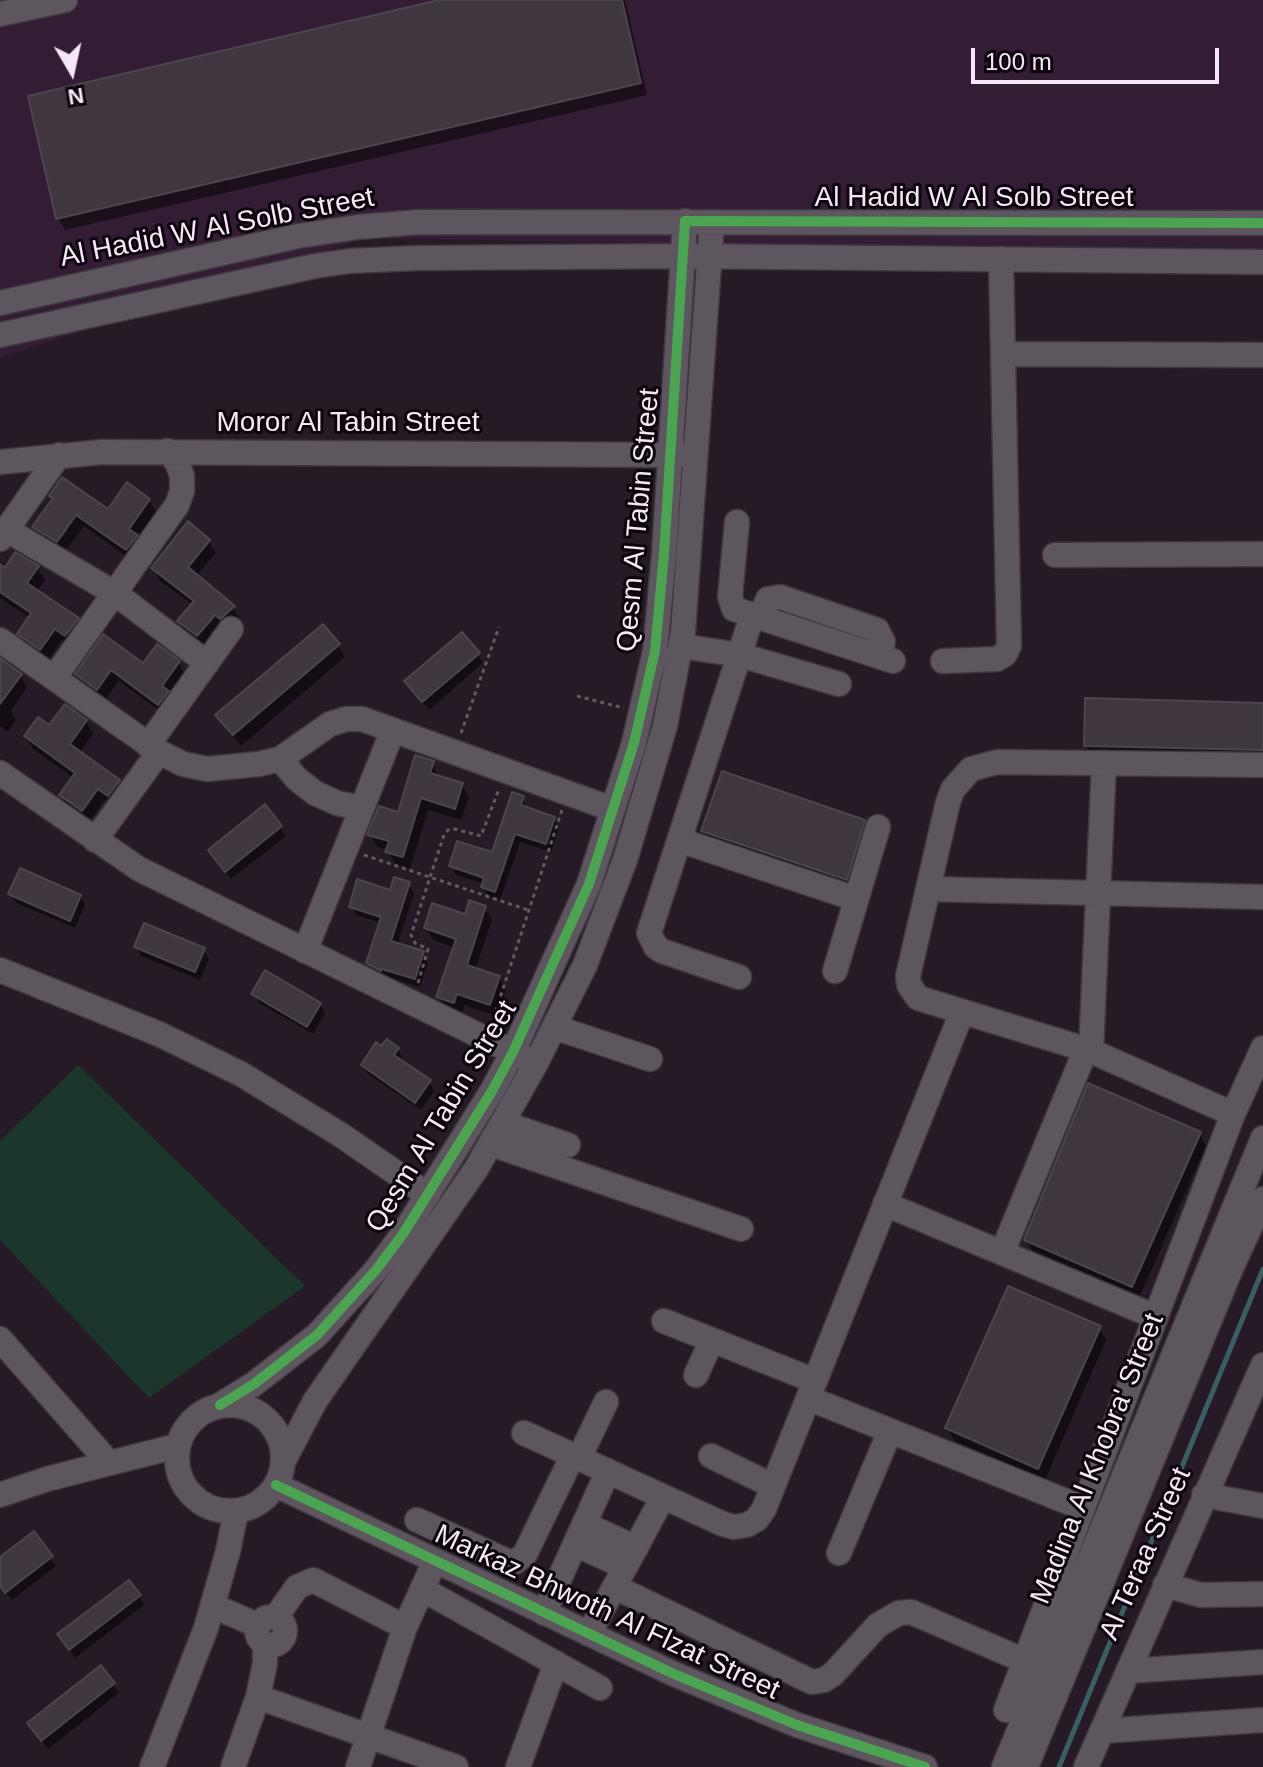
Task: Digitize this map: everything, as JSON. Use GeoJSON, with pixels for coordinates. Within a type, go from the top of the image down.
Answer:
{"type":"FeatureCollection","features":[{"type":"Feature","properties":{"kind":"street"},"geometry":{"type":"LineString","coordinates":[[0,14],[65,0]]}},
{"type":"Feature","properties":{"kind":"street","name":"Al Hadid W Al Solb Street"},"geometry":{"type":"LineString","coordinates":[[0,303],[298,236],[389,224],[685,221],[1263,223]]}},
{"type":"Feature","properties":{"kind":"street","name":"Qesm Al Tabin Street"},"geometry":{"type":"LineString","coordinates":[[220,1405],[265,1376],[317,1335],[376,1270],[428,1195],[513,1052],[589,884],[643,712],[659,620],[685,221]]}},
{"type":"Feature","properties":{"kind":"street","name":"Qesm Al Tabin Street"},"geometry":{"type":"LineString","coordinates":[[284,1460],[315,1401],[448,1211],[497,1133],[585,965],[625,860],[665,726],[681,646],[712,222]]}},
{"type":"Feature","properties":{"kind":"street"},"geometry":{"type":"LineString","coordinates":[[943,661],[997,659],[1005,654],[1009,646],[1004,354],[1010,260],[1019,222]]}},
{"type":"Feature","properties":{"kind":"street"},"geometry":{"type":"LineString","coordinates":[[389,224],[390,259]]}},
{"type":"Feature","properties":{"kind":"street","name":"Al Hadid W Al Solb Street"},"geometry":{"type":"LineString","coordinates":[[0,335],[315,266],[390,259],[682,256],[1263,262]]}},
{"type":"Feature","properties":{"kind":"street"},"geometry":{"type":"LineString","coordinates":[[96,281],[101,311]]}},
{"type":"Feature","properties":{"kind":"street"},"geometry":{"type":"LineString","coordinates":[[1004,354],[1263,355]]}},
{"type":"Feature","properties":{"kind":"street"},"geometry":{"type":"LineString","coordinates":[[54,678],[177,505],[182,491],[182,476],[177,462],[167,451]]}},
{"type":"Feature","properties":{"kind":"street","name":"Moror Al Tabin Street"},"geometry":{"type":"LineString","coordinates":[[0,462],[59,455],[167,451],[696,455]]}},
{"type":"Feature","properties":{"kind":"street"},"geometry":{"type":"LineString","coordinates":[[59,455],[4,534],[116,594],[207,663]]}},
{"type":"Feature","properties":{"kind":"street"},"geometry":{"type":"LineString","coordinates":[[737,522],[731,603],[734,609],[886,659]]}},
{"type":"Feature","properties":{"kind":"street"},"geometry":{"type":"LineString","coordinates":[[1055,555],[1263,554]]}},
{"type":"Feature","properties":{"kind":"street"},"geometry":{"type":"LineString","coordinates":[[739,977],[662,951],[651,940],[650,928],[740,655],[756,617]]}},
{"type":"Feature","properties":{"kind":"street"},"geometry":{"type":"LineString","coordinates":[[95,840],[231,629]]}},
{"type":"Feature","properties":{"kind":"street"},"geometry":{"type":"LineString","coordinates":[[0,640],[154,748],[183,764],[207,769],[233,768],[280,759],[330,724],[346,719],[362,719],[612,809]]}},
{"type":"Feature","properties":{"kind":"street"},"geometry":{"type":"LineString","coordinates":[[681,646],[740,655],[839,684]]}},
{"type":"Feature","properties":{"kind":"street"},"geometry":{"type":"LineString","coordinates":[[305,951],[393,730]]}},
{"type":"Feature","properties":{"kind":"street"},"geometry":{"type":"LineString","coordinates":[[280,759],[297,779],[315,793],[337,803],[361,808]]}},
{"type":"Feature","properties":{"kind":"street"},"geometry":{"type":"LineString","coordinates":[[1233,1114],[1089,1050],[918,998],[909,985],[948,802],[960,778],[971,769],[997,762],[1263,765]]}},
{"type":"Feature","properties":{"kind":"street"},"geometry":{"type":"LineString","coordinates":[[1002,1253],[1089,1050],[1104,763]]}},
{"type":"Feature","properties":{"kind":"street"},"geometry":{"type":"LineString","coordinates":[[0,773],[139,869],[536,1063]]}},
{"type":"Feature","properties":{"kind":"street"},"geometry":{"type":"LineString","coordinates":[[835,971],[878,827]]}},
{"type":"Feature","properties":{"kind":"street"},"geometry":{"type":"LineString","coordinates":[[679,840],[856,899]]}},
{"type":"Feature","properties":{"kind":"street"},"geometry":{"type":"LineString","coordinates":[[928,889],[1263,897]]}},
{"type":"Feature","properties":{"kind":"street"},"geometry":{"type":"LineString","coordinates":[[0,970],[159,1034],[241,1074],[307,1113],[428,1195]]}},
{"type":"Feature","properties":{"kind":"street"},"geometry":{"type":"LineString","coordinates":[[524,1433],[734,1527],[757,1519],[812,1390],[962,1012]]}},
{"type":"Feature","properties":{"kind":"street"},"geometry":{"type":"LineString","coordinates":[[554,1027],[650,1059]]}},
{"type":"Feature","properties":{"kind":"street"},"geometry":{"type":"LineString","coordinates":[[1006,1710],[1233,1114],[1263,1048]]}},
{"type":"Feature","properties":{"kind":"street"},"geometry":{"type":"LineString","coordinates":[[497,1133],[568,1145]]}},
{"type":"Feature","properties":{"kind":"street"},"geometry":{"type":"LineString","coordinates":[[497,1133],[741,1229]]}},
{"type":"Feature","properties":{"kind":"street","name":"Madina Al Khobra' Street"},"geometry":{"type":"LineString","coordinates":[[1004,1767],[1255,1164],[1263,1138]]}},
{"type":"Feature","properties":{"kind":"street","name":"Madina Al Khobra' Street"},"geometry":{"type":"LineString","coordinates":[[1026,1767],[1232,1266],[1263,1199]]}},
{"type":"Feature","properties":{"kind":"street"},"geometry":{"type":"LineString","coordinates":[[885,1204],[1156,1317]]}},
{"type":"Feature","properties":{"kind":"street"},"geometry":{"type":"LineString","coordinates":[[664,1321],[712,1340],[890,1431],[1083,1508]]}},
{"type":"Feature","properties":{"kind":"street"},"geometry":{"type":"LineString","coordinates":[[696,1375],[712,1340]]}},
{"type":"Feature","properties":{"kind":"street"},"geometry":{"type":"LineString","coordinates":[[2,1345],[109,1463]]}},
{"type":"Feature","properties":{"kind":"street","name":"Al Teraa Street"},"geometry":{"type":"LineString","coordinates":[[1086,1767],[1204,1495],[1254,1408],[1263,1365]]}},
{"type":"Feature","properties":{"kind":"street"},"geometry":{"type":"LineString","coordinates":[[417,1520],[515,1562],[525,1554],[606,1402]]}},
{"type":"Feature","properties":{"kind":"street"},"geometry":{"type":"LineString","coordinates":[[220,1405],[244,1406],[265,1417],[279,1437],[284,1460],[276,1485],[266,1498],[236,1512],[216,1510],[197,1501],[184,1486],[176,1466],[177,1446],[186,1427],[201,1413],[220,1405]]}},
{"type":"Feature","properties":{"kind":"street"},"geometry":{"type":"LineString","coordinates":[[839,1553],[890,1431]]}},
{"type":"Feature","properties":{"kind":"street"},"geometry":{"type":"LineString","coordinates":[[0,1495],[177,1446]]}},
{"type":"Feature","properties":{"kind":"street"},"geometry":{"type":"LineString","coordinates":[[711,1456],[773,1486]]}},
{"type":"Feature","properties":{"kind":"street"},"geometry":{"type":"LineString","coordinates":[[544,1613],[608,1471]]}},
{"type":"Feature","properties":{"kind":"street","name":"Markaz Bhwoth Al Flzat Street"},"geometry":{"type":"LineString","coordinates":[[276,1485],[686,1679],[797,1725],[925,1767]]}},
{"type":"Feature","properties":{"kind":"street"},"geometry":{"type":"LineString","coordinates":[[1204,1495],[1263,1506]]}},
{"type":"Feature","properties":{"kind":"street"},"geometry":{"type":"LineString","coordinates":[[589,1634],[663,1497]]}},
{"type":"Feature","properties":{"kind":"street"},"geometry":{"type":"LineString","coordinates":[[152,1767],[213,1606],[236,1512]]}},
{"type":"Feature","properties":{"kind":"street"},"geometry":{"type":"LineString","coordinates":[[580,1534],[625,1568],[812,1682],[824,1680],[833,1674],[878,1625],[899,1613],[911,1612],[1025,1661]]}},
{"type":"Feature","properties":{"kind":"street"},"geometry":{"type":"LineString","coordinates":[[358,1767],[405,1627],[435,1561]]}},
{"type":"Feature","properties":{"kind":"street"},"geometry":{"type":"LineString","coordinates":[[233,1767],[258,1697],[265,1663],[266,1629],[297,1587],[313,1580],[405,1627]]}},
{"type":"Feature","properties":{"kind":"street"},"geometry":{"type":"LineString","coordinates":[[1165,1585],[1210,1596],[1263,1594]]}},
{"type":"Feature","properties":{"kind":"street"},"geometry":{"type":"LineString","coordinates":[[422,1589],[600,1688]]}},
{"type":"Feature","properties":{"kind":"street"},"geometry":{"type":"LineString","coordinates":[[213,1606],[266,1629]]}},
{"type":"Feature","properties":{"kind":"street"},"geometry":{"type":"LineString","coordinates":[[1128,1671],[1263,1662]]}},
{"type":"Feature","properties":{"kind":"street"},"geometry":{"type":"LineString","coordinates":[[518,1767],[556,1663]]}},
{"type":"Feature","properties":{"kind":"street"},"geometry":{"type":"LineString","coordinates":[[258,1697],[456,1767]]}},
{"type":"Feature","properties":{"kind":"street"},"geometry":{"type":"LineString","coordinates":[[1102,1731],[1263,1720]]}},
{"type":"Feature","properties":{"kind":"path"},"geometry":{"type":"LineString","coordinates":[[454,752],[499,627]]}},
{"type":"Feature","properties":{"kind":"path"},"geometry":{"type":"LineString","coordinates":[[577,696],[643,712]]}},
{"type":"Feature","properties":{"kind":"path"},"geometry":{"type":"LineString","coordinates":[[412,1002],[428,949],[415,943],[411,935],[448,830],[481,836],[505,770]]}},
{"type":"Feature","properties":{"kind":"path"},"geometry":{"type":"LineString","coordinates":[[486,1038],[568,793]]}},
{"type":"Feature","properties":{"kind":"path"},"geometry":{"type":"LineString","coordinates":[[345,849],[529,910]]}},
{"type":"Feature","properties":{"kind":"shaded area"},"geometry":{"type":"Polygon","coordinates":[[[0,0],[1263,0],[1263,254],[365,238],[0,358],[0,0]]]}},
{"type":"Feature","properties":{"kind":"green space"},"geometry":{"type":"Polygon","coordinates":[[[78,1065],[305,1286],[149,1398],[0,1240],[0,1141],[78,1065]]]}},
{"type":"Feature","properties":{"kind":"building"},"geometry":{"type":"Polygon","coordinates":[[[439,0],[622,0],[641,83],[56,219],[28,96],[439,0]]]}},
{"type":"Feature","properties":{"kind":"building"},"geometry":{"type":"Polygon","coordinates":[[[62,477],[108,509],[127,482],[150,499],[129,529],[138,535],[126,550],[76,515],[57,542],[32,527],[53,498],[49,496],[62,477]]]}},
{"type":"Feature","properties":{"kind":"building"},"geometry":{"type":"Polygon","coordinates":[[[188,521],[210,540],[188,567],[235,606],[220,619],[215,615],[197,636],[177,621],[194,601],[151,568],[188,521]]]}},
{"type":"Feature","properties":{"kind":"building"},"geometry":{"type":"Polygon","coordinates":[[[15,552],[39,566],[27,583],[79,618],[65,636],[55,629],[40,650],[17,634],[31,613],[0,592],[0,564],[5,568],[15,552]]]}},
{"type":"Feature","properties":{"kind":"building"},"geometry":{"type":"Polygon","coordinates":[[[323,624],[340,644],[233,735],[215,715],[323,624]]]}},
{"type":"Feature","properties":{"kind":"building"},"geometry":{"type":"Polygon","coordinates":[[[462,632],[480,653],[422,702],[404,681],[462,632]]]}},
{"type":"Feature","properties":{"kind":"building"},"geometry":{"type":"Polygon","coordinates":[[[103,634],[143,663],[157,644],[180,661],[162,686],[169,691],[158,705],[111,670],[97,690],[75,674],[103,634]]]}},
{"type":"Feature","properties":{"kind":"building"},"geometry":{"type":"Polygon","coordinates":[[[0,658],[22,674],[0,704],[0,658]]]}},
{"type":"Feature","properties":{"kind":"building"},"geometry":{"type":"Polygon","coordinates":[[[1085,698],[1263,703],[1263,750],[1084,746],[1085,698]]]}},
{"type":"Feature","properties":{"kind":"building"},"geometry":{"type":"Polygon","coordinates":[[[65,704],[87,720],[70,744],[120,780],[108,796],[98,789],[82,811],[59,795],[75,773],[24,736],[38,717],[49,725],[65,704]]]}},
{"type":"Feature","properties":{"kind":"building"},"geometry":{"type":"Polygon","coordinates":[[[415,755],[434,761],[430,773],[463,783],[455,809],[421,798],[403,857],[385,852],[389,841],[367,835],[379,806],[398,812],[415,755]]]}},
{"type":"Feature","properties":{"kind":"building"},"geometry":{"type":"Polygon","coordinates":[[[722,771],[865,820],[847,880],[701,831],[722,771]]]}},
{"type":"Feature","properties":{"kind":"building"},"geometry":{"type":"Polygon","coordinates":[[[512,792],[524,796],[521,805],[555,817],[546,844],[515,834],[495,892],[481,887],[484,878],[449,866],[457,841],[492,852],[512,792]]]}},
{"type":"Feature","properties":{"kind":"building"},"geometry":{"type":"Polygon","coordinates":[[[265,804],[282,826],[225,872],[208,850],[265,804]]]}},
{"type":"Feature","properties":{"kind":"building"},"geometry":{"type":"Polygon","coordinates":[[[20,868],[81,895],[70,921],[8,894],[20,868]]]}},
{"type":"Feature","properties":{"kind":"building"},"geometry":{"type":"Polygon","coordinates":[[[394,877],[410,882],[391,941],[424,951],[415,979],[381,971],[366,963],[381,917],[349,907],[357,879],[390,890],[394,877]]]}},
{"type":"Feature","properties":{"kind":"building"},"geometry":{"type":"Polygon","coordinates":[[[469,900],[486,906],[467,965],[500,976],[490,1005],[457,994],[454,1003],[436,997],[456,939],[424,928],[432,903],[465,914],[469,900]]]}},
{"type":"Feature","properties":{"kind":"building"},"geometry":{"type":"Polygon","coordinates":[[[144,923],[205,948],[195,972],[134,947],[144,923]]]}},
{"type":"Feature","properties":{"kind":"building"},"geometry":{"type":"Polygon","coordinates":[[[265,970],[321,1003],[307,1027],[251,994],[265,970]]]}},
{"type":"Feature","properties":{"kind":"building"},"geometry":{"type":"Polygon","coordinates":[[[387,1039],[399,1048],[394,1055],[431,1080],[415,1103],[361,1065],[376,1042],[381,1046],[387,1039]]]}},
{"type":"Feature","properties":{"kind":"building"},"geometry":{"type":"Polygon","coordinates":[[[1088,1083],[1201,1132],[1132,1287],[1024,1240],[1088,1083]]]}},
{"type":"Feature","properties":{"kind":"building"},"geometry":{"type":"Polygon","coordinates":[[[1008,1286],[1101,1326],[1038,1469],[945,1428],[1008,1286]]]}},
{"type":"Feature","properties":{"kind":"building"},"geometry":{"type":"Polygon","coordinates":[[[34,1531],[53,1556],[5,1593],[0,1586],[0,1557],[34,1531]]]}},
{"type":"Feature","properties":{"kind":"building"},"geometry":{"type":"Polygon","coordinates":[[[129,1580],[141,1595],[69,1650],[57,1634],[129,1580]]]}},
{"type":"Feature","properties":{"kind":"building"},"geometry":{"type":"Polygon","coordinates":[[[101,1665],[115,1683],[41,1741],[27,1723],[101,1665]]]}},
{"type":"Feature","properties":{"kind":"waterway"},"geometry":{"type":"LineString","coordinates":[[1059,1767],[1263,1269]]}},
{"type":"Feature","properties":{"kind":"cycle path"},"geometry":{"type":"LineString","coordinates":[[220,1405],[254,1384],[317,1335],[376,1270],[403,1234],[513,1052],[589,884],[634,743],[655,651],[685,221],[1263,223]]}},
{"type":"Feature","properties":{"kind":"cycle path"},"geometry":{"type":"LineString","coordinates":[[276,1485],[674,1674],[797,1725],[925,1767]]}}]}
